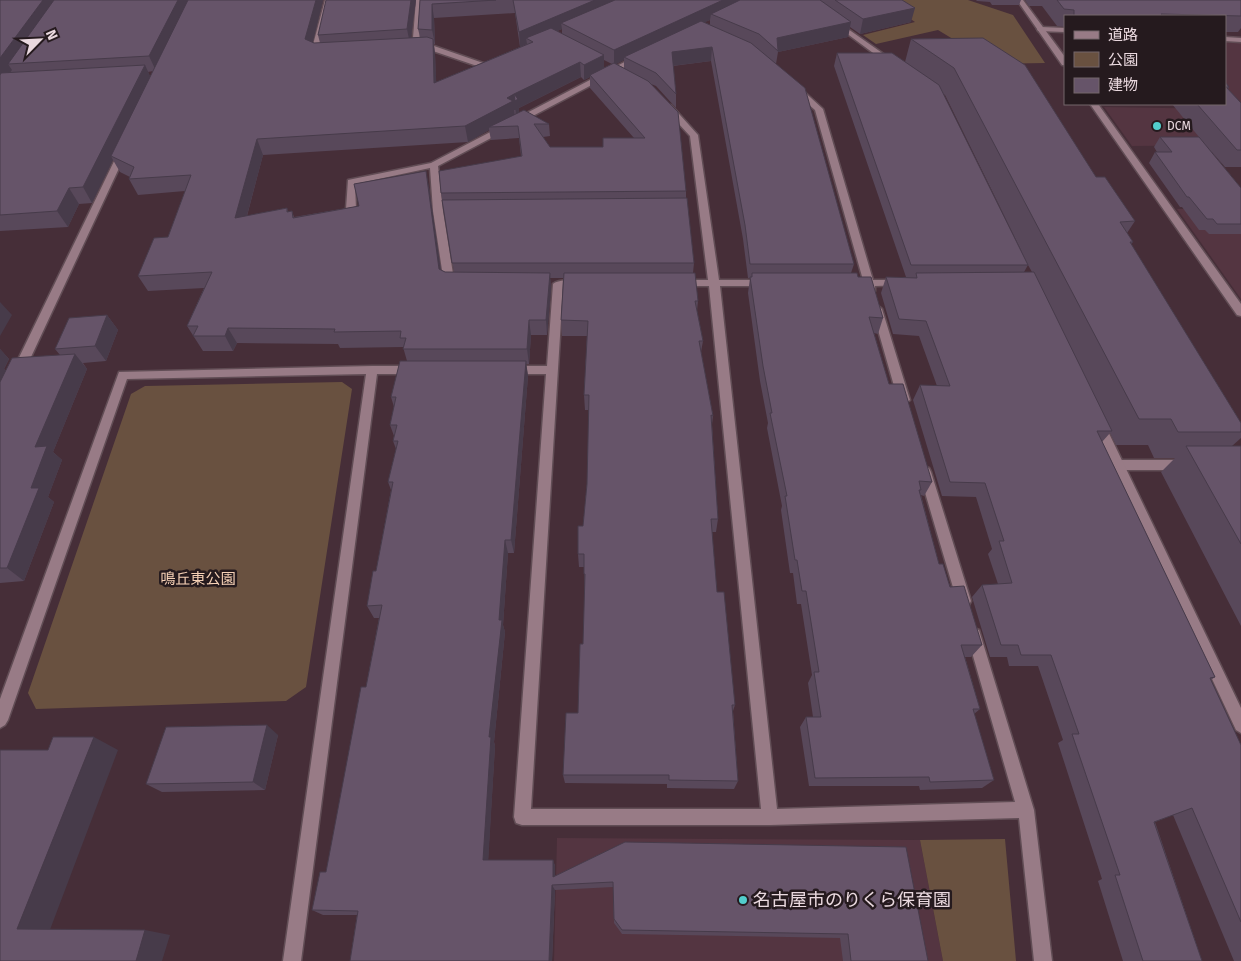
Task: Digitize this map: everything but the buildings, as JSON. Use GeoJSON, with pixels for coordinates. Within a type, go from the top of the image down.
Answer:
{"type":"FeatureCollection","features":[{"type":"Feature","properties":{"kind":"street"},"geometry":{"type":"LineString","coordinates":[[328,0],[315,52],[328,54]]}},
{"type":"Feature","properties":{"kind":"street"},"geometry":{"type":"LineString","coordinates":[[416,48],[419,0]]}},
{"type":"Feature","properties":{"kind":"street"},"geometry":{"type":"LineString","coordinates":[[1020,0],[1064,61]]}},
{"type":"Feature","properties":{"kind":"street"},"geometry":{"type":"LineString","coordinates":[[830,18],[901,69]]}},
{"type":"Feature","properties":{"kind":"street"},"geometry":{"type":"LineString","coordinates":[[1041,29],[1064,30]]}},
{"type":"Feature","properties":{"kind":"street"},"geometry":{"type":"LineString","coordinates":[[1226,39],[1241,40]]}},
{"type":"Feature","properties":{"kind":"street"},"geometry":{"type":"LineString","coordinates":[[406,48],[431,48],[486,67],[503,60]]}},
{"type":"Feature","properties":{"kind":"street"},"geometry":{"type":"LineString","coordinates":[[351,210],[351,182],[434,165],[609,68],[647,54]]}},
{"type":"Feature","properties":{"kind":"street"},"geometry":{"type":"LineString","coordinates":[[609,68],[629,78]]}},
{"type":"Feature","properties":{"kind":"street"},"geometry":{"type":"LineString","coordinates":[[790,84],[819,109],[907,410]]}},
{"type":"Feature","properties":{"kind":"street"},"geometry":{"type":"LineString","coordinates":[[664,103],[694,135],[698,209],[714,283],[770,816]]}},
{"type":"Feature","properties":{"kind":"street"},"geometry":{"type":"LineString","coordinates":[[1095,105],[1241,312]]}},
{"type":"Feature","properties":{"kind":"street"},"geometry":{"type":"LineString","coordinates":[[13,384],[126,146]]}},
{"type":"Feature","properties":{"kind":"street"},"geometry":{"type":"LineString","coordinates":[[434,165],[443,211],[449,283],[469,283]]}},
{"type":"Feature","properties":{"kind":"street"},"geometry":{"type":"LineString","coordinates":[[666,283],[782,283]]}},
{"type":"Feature","properties":{"kind":"street"},"geometry":{"type":"LineString","coordinates":[[840,283],[918,283]]}},
{"type":"Feature","properties":{"kind":"street"},"geometry":{"type":"LineString","coordinates":[[587,284],[553,284],[550,370],[522,817],[770,816],[1026,810]]}},
{"type":"Feature","properties":{"kind":"street"},"geometry":{"type":"LineString","coordinates":[[292,961],[372,370]]}},
{"type":"Feature","properties":{"kind":"street"},"geometry":{"type":"LineString","coordinates":[[0,720],[123,375],[421,370]]}},
{"type":"Feature","properties":{"kind":"street"},"geometry":{"type":"LineString","coordinates":[[500,370],[550,370]]}},
{"type":"Feature","properties":{"kind":"street"},"geometry":{"type":"LineString","coordinates":[[1093,413],[1241,725]]}},
{"type":"Feature","properties":{"kind":"street"},"geometry":{"type":"LineString","coordinates":[[921,458],[1026,810],[1042,961]]}},
{"type":"Feature","properties":{"kind":"street"},"geometry":{"type":"LineString","coordinates":[[1117,465],[1201,465]]}},
{"type":"Feature","properties":{"kind":"shaded area"},"geometry":{"type":"Polygon","coordinates":[[[1226,42],[1241,43],[1241,106],[1226,89],[1226,42]]]}},
{"type":"Feature","properties":{"kind":"shaded area"},"geometry":{"type":"Polygon","coordinates":[[[1104,107],[1225,109],[1241,145],[1132,146],[1104,107]]]}},
{"type":"Feature","properties":{"kind":"shaded area"},"geometry":{"type":"Polygon","coordinates":[[[1177,209],[1241,209],[1241,299],[1177,209]]]}},
{"type":"Feature","properties":{"kind":"shaded area","name":"名古屋市のりくら保育園"},"geometry":{"type":"Polygon","coordinates":[[[557,838],[920,840],[943,961],[554,961],[557,838]]]}},
{"type":"Feature","properties":{"kind":"green space"},"geometry":{"type":"Polygon","coordinates":[[[882,0],[968,0],[1013,15],[1045,63],[994,64],[938,30],[876,44],[863,35],[915,22],[882,0]]]}},
{"type":"Feature","properties":{"kind":"green space","name":"鳴丘東公園"},"geometry":{"type":"Polygon","coordinates":[[[342,382],[352,389],[306,687],[286,701],[36,709],[28,693],[131,394],[145,386],[342,382]]]}},
{"type":"Feature","properties":{"kind":"green space"},"geometry":{"type":"Polygon","coordinates":[[[1005,839],[1016,961],[943,961],[920,840],[1005,839]]]}},
{"type":"Feature","properties":{"kind":"place","name":"DCM"},"geometry":{"type":"Point","coordinates":[1157,126]}},
{"type":"Feature","properties":{"kind":"place","name":"名古屋市のりくら保育園"},"geometry":{"type":"Point","coordinates":[743,900]}}]}
